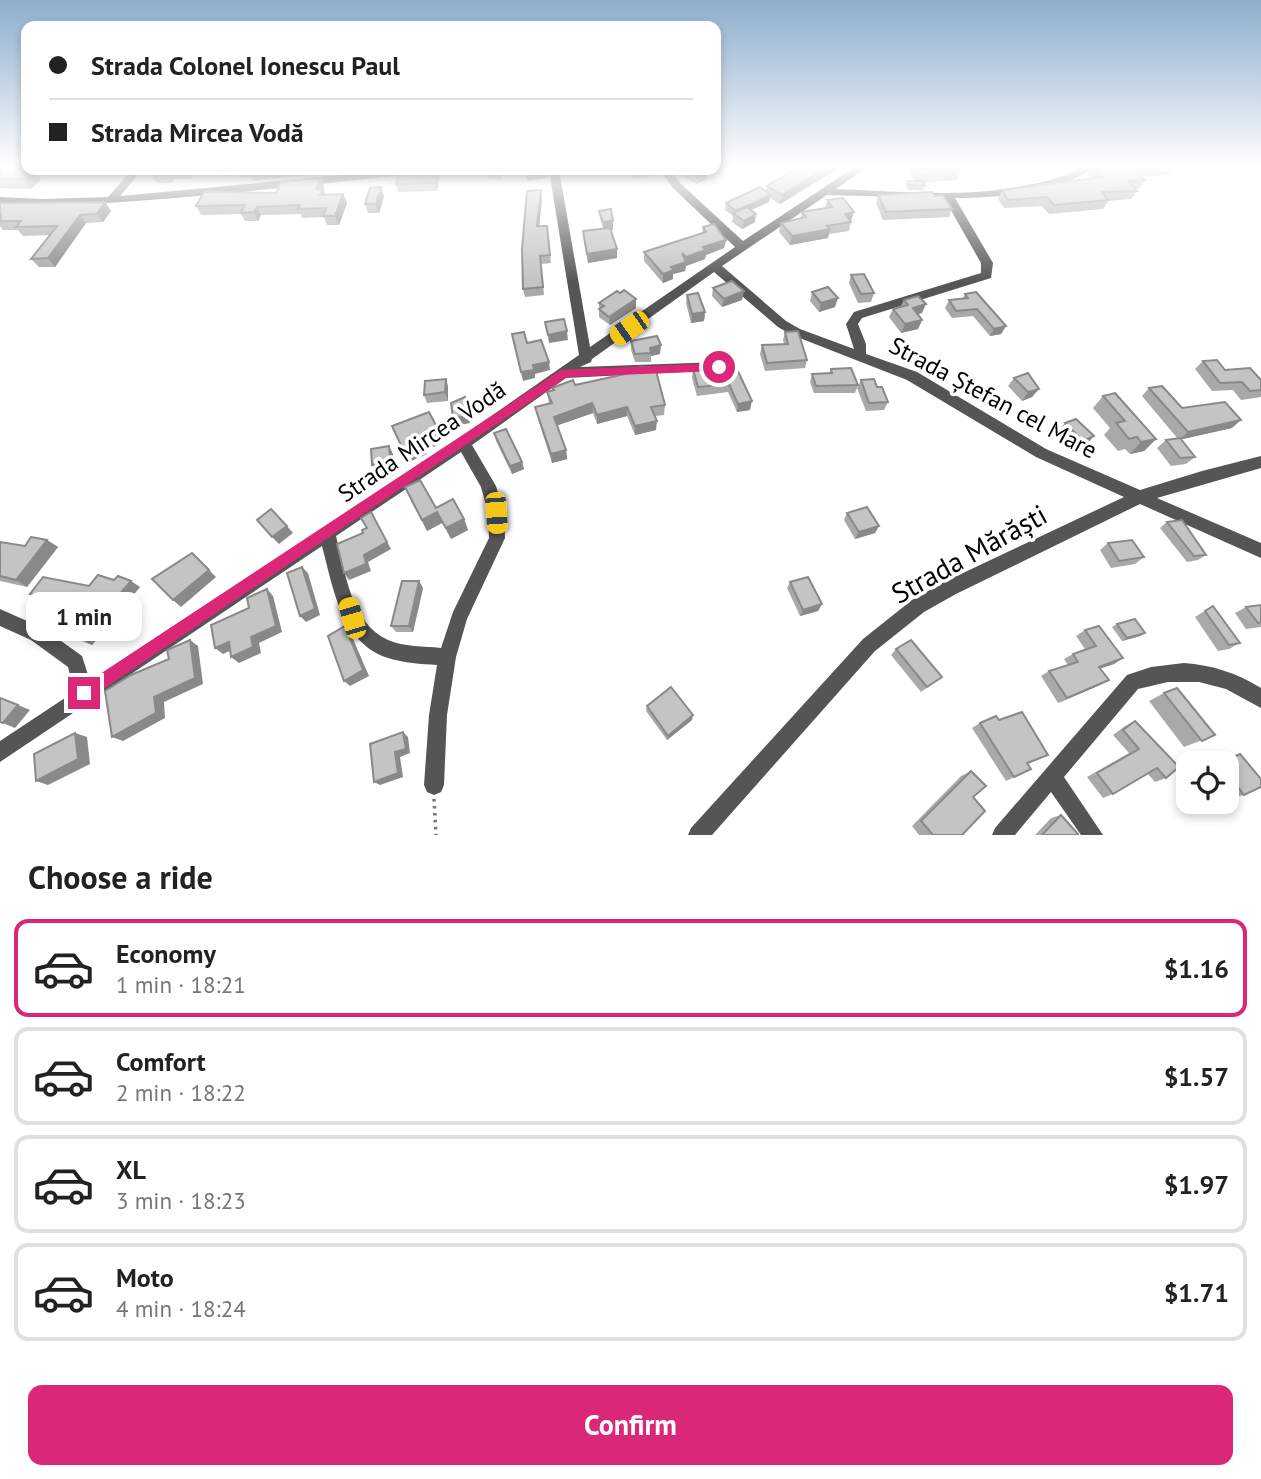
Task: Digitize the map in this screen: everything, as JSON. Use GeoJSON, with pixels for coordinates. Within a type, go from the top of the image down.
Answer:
{"type":"FeatureCollection","features":[{"type":"Feature","properties":{"kind":"street"},"geometry":{"type":"LineString","coordinates":[[560,204],[586,359]]}},
{"type":"Feature","properties":{"kind":"street"},"geometry":{"type":"LineString","coordinates":[[696,204],[742,247]]}},
{"type":"Feature","properties":{"kind":"street","name":"Strada Mircea Vodă"},"geometry":{"type":"LineString","coordinates":[[0,752],[84,693],[463,443],[742,247],[809,204]]}},
{"type":"Feature","properties":{"kind":"street"},"geometry":{"type":"LineString","coordinates":[[860,355],[860,344],[852,324],[858,315],[987,275],[986,263],[953,204]]}},
{"type":"Feature","properties":{"kind":"street","name":"Strada Ștefan cel Mare"},"geometry":{"type":"LineString","coordinates":[[716,267],[782,324],[810,338],[912,376],[1041,453],[1261,551]]}},
{"type":"Feature","properties":{"kind":"street"},"geometry":{"type":"LineString","coordinates":[[565,373],[719,367]]}},
{"type":"Feature","properties":{"kind":"street"},"geometry":{"type":"LineString","coordinates":[[434,785],[438,715],[447,657],[459,618],[497,538],[496,513],[488,486],[463,443]]}},
{"type":"Feature","properties":{"kind":"street","name":"Strada Mărăști"},"geometry":{"type":"LineString","coordinates":[[698,835],[869,645],[918,606],[973,576],[1139,497],[1202,477],[1261,463]]}},
{"type":"Feature","properties":{"kind":"street"},"geometry":{"type":"LineString","coordinates":[[327,533],[352,618],[367,638],[384,648],[407,654],[447,657]]}},
{"type":"Feature","properties":{"kind":"street"},"geometry":{"type":"LineString","coordinates":[[0,617],[37,634],[76,662],[84,693]]}},
{"type":"Feature","properties":{"kind":"street"},"geometry":{"type":"LineString","coordinates":[[1002,835],[1133,681],[1156,674],[1193,671],[1214,674],[1243,686],[1261,699]]}},
{"type":"Feature","properties":{"kind":"street"},"geometry":{"type":"LineString","coordinates":[[1051,775],[1093,835]]}},
{"type":"Feature","properties":{"kind":"path"},"geometry":{"type":"LineString","coordinates":[[434,785],[436,835]]}},
{"type":"Feature","properties":{"kind":"building"},"geometry":{"type":"Polygon","coordinates":[[[0,204],[104,204],[97,214],[80,215],[48,258],[31,259],[57,226],[16,227],[21,221],[0,221],[0,204]]]}},
{"type":"Feature","properties":{"kind":"building"},"geometry":{"type":"Polygon","coordinates":[[[197,204],[339,204],[335,216],[323,216],[326,208],[298,209],[300,205],[257,207],[254,212],[241,213],[245,205],[196,206],[197,204]]]}},
{"type":"Feature","properties":{"kind":"building"},"geometry":{"type":"Polygon","coordinates":[[[526,204],[539,204],[537,226],[547,226],[550,255],[540,256],[543,287],[523,289],[522,249],[526,204]]]}},
{"type":"Feature","properties":{"kind":"building"},"geometry":{"type":"Polygon","coordinates":[[[727,204],[751,204],[736,211],[727,204]]]}},
{"type":"Feature","properties":{"kind":"building"},"geometry":{"type":"Polygon","coordinates":[[[830,204],[848,204],[854,212],[845,214],[851,222],[792,236],[781,223],[806,217],[802,212],[832,207],[830,204]]]}},
{"type":"Feature","properties":{"kind":"building"},"geometry":{"type":"Polygon","coordinates":[[[882,204],[949,204],[952,209],[886,212],[882,204]]]}},
{"type":"Feature","properties":{"kind":"building"},"geometry":{"type":"Polygon","coordinates":[[[747,207],[756,214],[744,221],[733,213],[747,207]]]}},
{"type":"Feature","properties":{"kind":"building"},"geometry":{"type":"Polygon","coordinates":[[[611,209],[613,221],[603,222],[599,211],[611,209]]]}},
{"type":"Feature","properties":{"kind":"building"},"geometry":{"type":"Polygon","coordinates":[[[714,224],[726,240],[703,247],[706,250],[686,257],[682,253],[686,262],[671,267],[674,270],[663,274],[644,252],[706,232],[703,227],[714,224]]]}},
{"type":"Feature","properties":{"kind":"building"},"geometry":{"type":"Polygon","coordinates":[[[610,228],[617,249],[587,254],[583,231],[610,228]]]}},
{"type":"Feature","properties":{"kind":"building"},"geometry":{"type":"Polygon","coordinates":[[[864,274],[874,293],[861,294],[851,275],[864,274]]]}},
{"type":"Feature","properties":{"kind":"building"},"geometry":{"type":"Polygon","coordinates":[[[732,281],[744,291],[724,299],[713,288],[732,281]]]}},
{"type":"Feature","properties":{"kind":"building"},"geometry":{"type":"Polygon","coordinates":[[[828,287],[838,298],[821,303],[812,292],[828,287]]]}},
{"type":"Feature","properties":{"kind":"building"},"geometry":{"type":"Polygon","coordinates":[[[624,290],[636,299],[609,317],[599,309],[604,306],[599,303],[617,291],[620,293],[624,290]]]}},
{"type":"Feature","properties":{"kind":"building"},"geometry":{"type":"Polygon","coordinates":[[[976,292],[1006,326],[994,329],[977,309],[956,311],[949,300],[968,298],[965,294],[976,292]]]}},
{"type":"Feature","properties":{"kind":"building"},"geometry":{"type":"Polygon","coordinates":[[[698,293],[705,312],[692,314],[687,295],[698,293]]]}},
{"type":"Feature","properties":{"kind":"building"},"geometry":{"type":"Polygon","coordinates":[[[918,296],[926,304],[913,308],[922,320],[905,324],[893,309],[908,305],[904,300],[918,296]]]}},
{"type":"Feature","properties":{"kind":"building"},"geometry":{"type":"Polygon","coordinates":[[[564,319],[567,331],[548,335],[545,322],[564,319]]]}},
{"type":"Feature","properties":{"kind":"building"},"geometry":{"type":"Polygon","coordinates":[[[798,331],[807,360],[767,363],[762,345],[788,344],[785,332],[798,331]]]}},
{"type":"Feature","properties":{"kind":"building"},"geometry":{"type":"Polygon","coordinates":[[[524,332],[527,343],[541,340],[549,362],[533,365],[534,370],[521,372],[512,334],[524,332]]]}},
{"type":"Feature","properties":{"kind":"building"},"geometry":{"type":"Polygon","coordinates":[[[657,336],[661,345],[650,348],[651,353],[635,354],[631,341],[657,336]]]}},
{"type":"Feature","properties":{"kind":"building"},"geometry":{"type":"Polygon","coordinates":[[[1217,360],[1225,370],[1250,368],[1261,380],[1261,390],[1250,391],[1242,382],[1220,383],[1203,361],[1217,360]]]}},
{"type":"Feature","properties":{"kind":"building"},"geometry":{"type":"Polygon","coordinates":[[[639,367],[655,367],[665,405],[651,407],[657,421],[635,426],[627,407],[597,415],[592,403],[554,417],[566,450],[551,454],[535,407],[552,403],[547,392],[573,380],[575,385],[639,371],[639,367]]]}},
{"type":"Feature","properties":{"kind":"building"},"geometry":{"type":"Polygon","coordinates":[[[736,367],[752,401],[738,404],[729,384],[698,387],[693,369],[708,368],[710,373],[736,367]]]}},
{"type":"Feature","properties":{"kind":"building"},"geometry":{"type":"Polygon","coordinates":[[[851,368],[858,385],[816,386],[812,374],[832,373],[831,369],[851,368]]]}},
{"type":"Feature","properties":{"kind":"building"},"geometry":{"type":"Polygon","coordinates":[[[1028,373],[1039,389],[1028,392],[1014,378],[1028,373]]]}},
{"type":"Feature","properties":{"kind":"building"},"geometry":{"type":"Polygon","coordinates":[[[446,379],[445,392],[424,395],[425,381],[446,379]]]}},
{"type":"Feature","properties":{"kind":"building"},"geometry":{"type":"Polygon","coordinates":[[[874,379],[877,387],[882,387],[888,402],[869,403],[861,380],[874,379]]]}},
{"type":"Feature","properties":{"kind":"building"},"geometry":{"type":"Polygon","coordinates":[[[1162,386],[1182,408],[1225,402],[1241,420],[1188,432],[1149,388],[1162,386]]]}},
{"type":"Feature","properties":{"kind":"building"},"geometry":{"type":"Polygon","coordinates":[[[1115,393],[1156,439],[1141,442],[1137,437],[1129,439],[1116,423],[1125,421],[1103,396],[1115,393]]]}},
{"type":"Feature","properties":{"kind":"building"},"geometry":{"type":"Polygon","coordinates":[[[465,397],[468,415],[453,418],[451,403],[465,397]]]}},
{"type":"Feature","properties":{"kind":"building"},"geometry":{"type":"Polygon","coordinates":[[[429,412],[438,429],[434,430],[437,436],[422,442],[424,446],[405,454],[392,426],[429,412]]]}},
{"type":"Feature","properties":{"kind":"building"},"geometry":{"type":"Polygon","coordinates":[[[1076,419],[1094,436],[1083,441],[1065,423],[1076,419]]]}},
{"type":"Feature","properties":{"kind":"building"},"geometry":{"type":"Polygon","coordinates":[[[506,429],[522,462],[510,466],[494,433],[506,429]]]}},
{"type":"Feature","properties":{"kind":"building"},"geometry":{"type":"Polygon","coordinates":[[[1180,438],[1195,457],[1180,458],[1166,440],[1180,438]]]}},
{"type":"Feature","properties":{"kind":"building"},"geometry":{"type":"Polygon","coordinates":[[[389,446],[391,467],[380,470],[379,463],[372,465],[371,449],[389,446]]]}},
{"type":"Feature","properties":{"kind":"building"},"geometry":{"type":"Polygon","coordinates":[[[420,480],[436,508],[453,499],[464,519],[446,528],[437,512],[422,520],[405,487],[420,480]]]}},
{"type":"Feature","properties":{"kind":"building"},"geometry":{"type":"Polygon","coordinates":[[[867,507],[879,526],[859,532],[847,513],[867,507]]]}},
{"type":"Feature","properties":{"kind":"building"},"geometry":{"type":"Polygon","coordinates":[[[271,509],[287,526],[272,537],[257,520],[271,509]]]}},
{"type":"Feature","properties":{"kind":"building"},"geometry":{"type":"Polygon","coordinates":[[[371,512],[387,542],[364,555],[366,564],[344,573],[337,544],[363,533],[362,530],[367,528],[361,518],[371,512]]]}},
{"type":"Feature","properties":{"kind":"building"},"geometry":{"type":"Polygon","coordinates":[[[1182,520],[1206,555],[1194,556],[1167,522],[1182,520]]]}},
{"type":"Feature","properties":{"kind":"building"},"geometry":{"type":"Polygon","coordinates":[[[31,537],[47,540],[16,580],[0,576],[0,542],[25,546],[31,537]]]}},
{"type":"Feature","properties":{"kind":"building"},"geometry":{"type":"Polygon","coordinates":[[[1132,540],[1144,557],[1119,561],[1108,543],[1132,540]]]}},
{"type":"Feature","properties":{"kind":"building"},"geometry":{"type":"Polygon","coordinates":[[[192,553],[209,570],[173,600],[152,579],[192,553]]]}},
{"type":"Feature","properties":{"kind":"building"},"geometry":{"type":"Polygon","coordinates":[[[302,567],[315,609],[300,616],[287,573],[302,567]]]}},
{"type":"Feature","properties":{"kind":"building"},"geometry":{"type":"Polygon","coordinates":[[[98,575],[114,580],[118,576],[131,581],[81,639],[68,634],[81,619],[30,606],[38,595],[30,594],[43,577],[89,586],[98,575]]]}},
{"type":"Feature","properties":{"kind":"building"},"geometry":{"type":"Polygon","coordinates":[[[808,577],[822,604],[803,610],[790,582],[808,577]]]}},
{"type":"Feature","properties":{"kind":"building"},"geometry":{"type":"Polygon","coordinates":[[[402,581],[419,581],[409,626],[391,626],[402,581]]]}},
{"type":"Feature","properties":{"kind":"building"},"geometry":{"type":"Polygon","coordinates":[[[267,589],[276,626],[251,637],[253,647],[231,657],[229,642],[215,648],[211,625],[249,608],[247,598],[267,589]]]}},
{"type":"Feature","properties":{"kind":"building"},"geometry":{"type":"Polygon","coordinates":[[[1261,605],[1261,622],[1258,623],[1246,607],[1261,605]]]}},
{"type":"Feature","properties":{"kind":"building"},"geometry":{"type":"Polygon","coordinates":[[[1213,606],[1240,643],[1229,645],[1205,611],[1213,606]]]}},
{"type":"Feature","properties":{"kind":"building"},"geometry":{"type":"Polygon","coordinates":[[[1135,619],[1145,633],[1127,638],[1117,624],[1135,619]]]}},
{"type":"Feature","properties":{"kind":"building"},"geometry":{"type":"Polygon","coordinates":[[[345,626],[363,670],[344,681],[328,636],[345,626]]]}},
{"type":"Feature","properties":{"kind":"building"},"geometry":{"type":"Polygon","coordinates":[[[1099,626],[1123,658],[1099,667],[1109,680],[1067,698],[1049,671],[1078,662],[1073,654],[1096,646],[1085,630],[1099,626]]]}},
{"type":"Feature","properties":{"kind":"building"},"geometry":{"type":"Polygon","coordinates":[[[190,640],[195,678],[154,697],[156,713],[112,737],[105,691],[131,675],[169,659],[167,650],[190,640]]]}},
{"type":"Feature","properties":{"kind":"building"},"geometry":{"type":"Polygon","coordinates":[[[911,640],[942,677],[927,687],[896,649],[911,640]]]}},
{"type":"Feature","properties":{"kind":"building"},"geometry":{"type":"Polygon","coordinates":[[[671,687],[693,715],[668,736],[647,706],[671,687]]]}},
{"type":"Feature","properties":{"kind":"building"},"geometry":{"type":"Polygon","coordinates":[[[1177,688],[1215,735],[1202,741],[1164,693],[1177,688]]]}},
{"type":"Feature","properties":{"kind":"building"},"geometry":{"type":"Polygon","coordinates":[[[0,698],[18,705],[3,723],[0,722],[0,698]]]}},
{"type":"Feature","properties":{"kind":"building"},"geometry":{"type":"Polygon","coordinates":[[[1022,712],[1048,755],[1027,763],[1031,769],[1014,777],[980,723],[996,716],[999,720],[1022,712]]]}},
{"type":"Feature","properties":{"kind":"building"},"geometry":{"type":"Polygon","coordinates":[[[1135,721],[1176,764],[1176,770],[1166,778],[1157,768],[1113,794],[1097,773],[1139,749],[1123,730],[1135,721]]]}},
{"type":"Feature","properties":{"kind":"building"},"geometry":{"type":"Polygon","coordinates":[[[403,732],[406,749],[395,752],[398,773],[374,782],[370,744],[403,732]]]}},
{"type":"Feature","properties":{"kind":"building"},"geometry":{"type":"Polygon","coordinates":[[[75,733],[78,759],[36,781],[34,754],[75,733]]]}},
{"type":"Feature","properties":{"kind":"building"},"geometry":{"type":"Polygon","coordinates":[[[1239,754],[1261,779],[1261,787],[1244,795],[1239,789],[1239,754]]]}},
{"type":"Feature","properties":{"kind":"building"},"geometry":{"type":"Polygon","coordinates":[[[971,771],[986,786],[973,797],[985,811],[962,835],[933,835],[921,821],[971,771]]]}},
{"type":"Feature","properties":{"kind":"building"},"geometry":{"type":"Polygon","coordinates":[[[1061,815],[1078,834],[1042,835],[1061,815]]]}},
{"type":"Feature","properties":{"kind":"route"},"geometry":{"type":"LineString","coordinates":[[84,693],[565,373],[719,367]]}}]}
